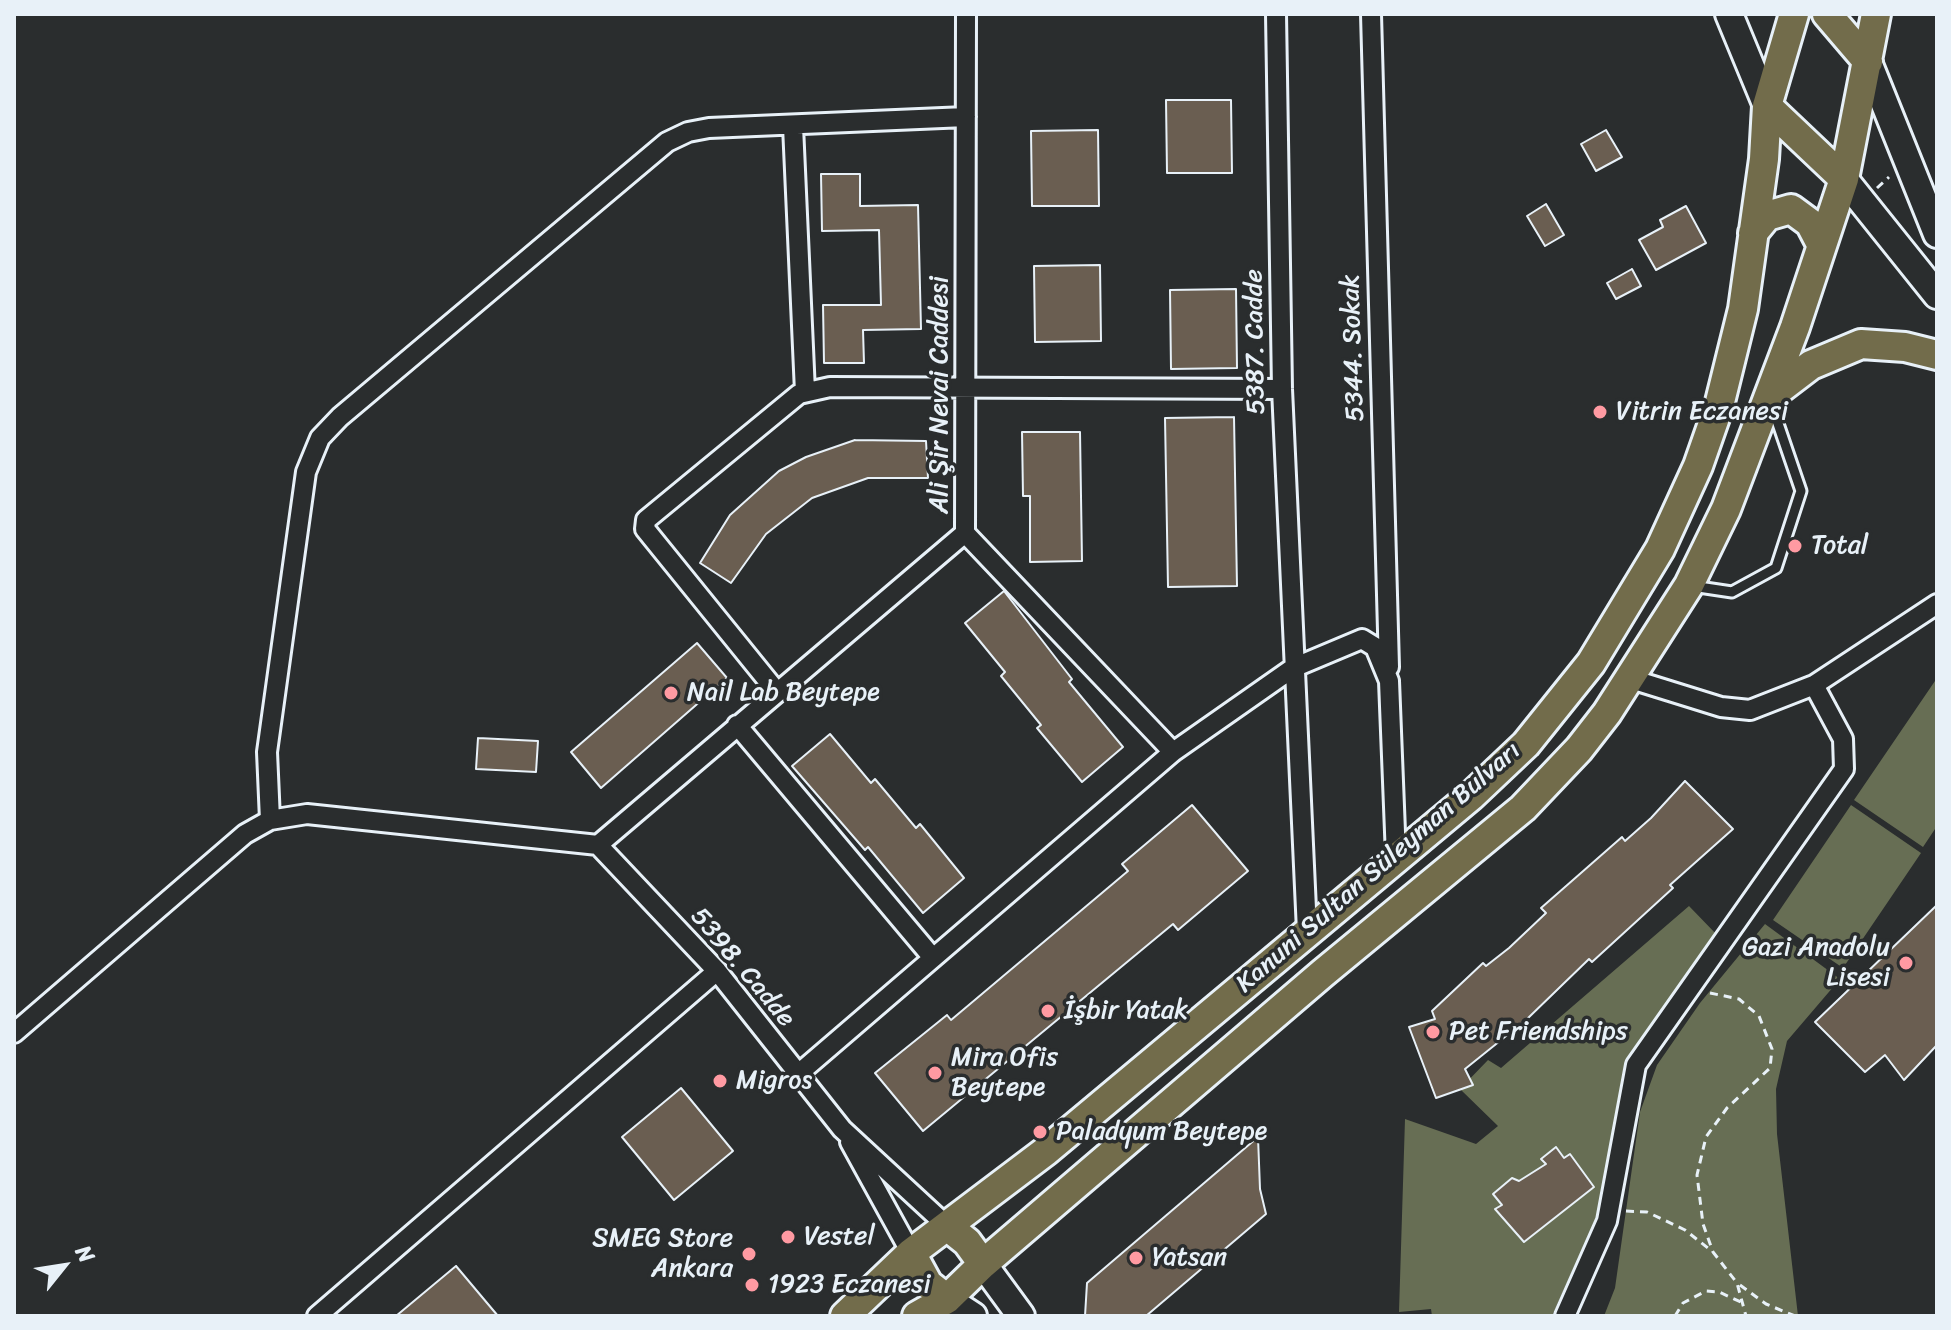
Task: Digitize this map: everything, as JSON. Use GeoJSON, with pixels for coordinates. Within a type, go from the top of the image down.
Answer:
{"type":"FeatureCollection","features":[{"type":"Feature","properties":{"kind":"main road"},"geometry":{"type":"LineString","coordinates":[[1729,14],[1767,106],[1844,179],[1937,295]]}},
{"type":"Feature","properties":{"kind":"main road","name":"Kanuni Sultan Süleyman Bulvarı"},"geometry":{"type":"LineString","coordinates":[[845,1316],[911,1253],[1046,1151],[1471,796],[1526,744],[1591,663],[1642,584],[1698,466],[1719,406],[1737,336],[1764,159],[1767,106],[1794,14]]}},
{"type":"Feature","properties":{"kind":"main road"},"geometry":{"type":"LineString","coordinates":[[1827,14],[1868,62],[1937,234]]}},
{"type":"Feature","properties":{"kind":"main road","name":"Kanuni Sultan Süleyman Bulvarı"},"geometry":{"type":"LineString","coordinates":[[917,1316],[947,1299],[983,1264],[1523,808],[1579,749],[1631,679],[1689,585],[1726,509],[1769,397],[1844,179],[1876,14]]}},
{"type":"Feature","properties":{"kind":"main road"},"geometry":{"type":"LineString","coordinates":[[1753,233],[1767,216],[1791,209],[1810,223],[1821,244]]}},
{"type":"Feature","properties":{"kind":"main road"},"geometry":{"type":"LineString","coordinates":[[1769,397],[1820,360],[1861,344],[1883,344],[1937,355]]}},
{"type":"Feature","properties":{"kind":"main road"},"geometry":{"type":"LineString","coordinates":[[947,1226],[967,1242],[1021,1316]]}},
{"type":"Feature","properties":{"kind":"main road"},"geometry":{"type":"LineString","coordinates":[[911,1253],[928,1284],[973,1316]]}},
{"type":"Feature","properties":{"kind":"street","name":"Ali Şir Nevai Caddesi"},"geometry":{"type":"LineString","coordinates":[[598,845],[965,533],[966,14]]}},
{"type":"Feature","properties":{"kind":"street","name":"5387. Cadde"},"geometry":{"type":"LineString","coordinates":[[1276,14],[1282,389],[1307,931]]}},
{"type":"Feature","properties":{"kind":"street","name":"5344. Sokak"},"geometry":{"type":"LineString","coordinates":[[1371,14],[1396,857]]}},
{"type":"Feature","properties":{"kind":"street"},"geometry":{"type":"LineString","coordinates":[[270,820],[267,752],[306,472],[320,438],[340,417],[667,142],[709,128],[966,117]]}},
{"type":"Feature","properties":{"kind":"street"},"geometry":{"type":"LineString","coordinates":[[793,126],[805,392]]}},
{"type":"Feature","properties":{"kind":"street"},"geometry":{"type":"LineString","coordinates":[[777,692],[645,529],[646,520],[785,404],[805,392],[830,387],[966,386],[1282,389]]}},
{"type":"Feature","properties":{"kind":"street"},"geometry":{"type":"LineString","coordinates":[[965,533],[1173,752]]}},
{"type":"Feature","properties":{"kind":"street"},"geometry":{"type":"LineString","coordinates":[[1631,679],[1721,707],[1750,710],[1814,685],[1937,604]]}},
{"type":"Feature","properties":{"kind":"street"},"geometry":{"type":"LineString","coordinates":[[797,1075],[1173,752],[1293,668],[1362,639],[1375,647],[1389,681]]}},
{"type":"Feature","properties":{"kind":"street"},"geometry":{"type":"LineString","coordinates":[[1565,1316],[1609,1209],[1636,1065],[1844,769],[1843,739],[1814,685]]}},
{"type":"Feature","properties":{"kind":"street"},"geometry":{"type":"LineString","coordinates":[[737,725],[933,958]]}},
{"type":"Feature","properties":{"kind":"street"},"geometry":{"type":"LineString","coordinates":[[14,1033],[245,834],[270,820],[307,814],[598,845]]}},
{"type":"Feature","properties":{"kind":"street","name":"5398. Cadde"},"geometry":{"type":"LineString","coordinates":[[598,845],[717,971],[842,1129],[947,1226]]}},
{"type":"Feature","properties":{"kind":"street"},"geometry":{"type":"LineString","coordinates":[[328,1312],[717,971]]}},
{"type":"Feature","properties":{"kind":"street","name":"5398. Cadde"},"geometry":{"type":"LineString","coordinates":[[842,1129],[911,1253]]}},
{"type":"Feature","properties":{"kind":"lane"},"geometry":{"type":"LineString","coordinates":[[1689,585],[1732,592],[1776,568],[1801,491],[1769,397]]}},
{"type":"Feature","properties":{"kind":"path"},"geometry":{"type":"LineString","coordinates":[[1872,192],[1895,172]]}},
{"type":"Feature","properties":{"kind":"path"},"geometry":{"type":"LineString","coordinates":[[1687,990],[1739,999],[1759,1016],[1772,1049],[1770,1068],[1727,1108],[1706,1137],[1697,1175],[1703,1224],[1713,1252]]}},
{"type":"Feature","properties":{"kind":"path"},"geometry":{"type":"LineString","coordinates":[[1609,1209],[1647,1212],[1685,1230],[1713,1252],[1737,1283],[1766,1304],[1795,1316]]}},
{"type":"Feature","properties":{"kind":"path"},"geometry":{"type":"LineString","coordinates":[[1737,1283],[1746,1316]]}},
{"type":"Feature","properties":{"kind":"path"},"geometry":{"type":"LineString","coordinates":[[1675,1316],[1683,1303],[1706,1291],[1719,1292],[1743,1303]]}},
{"type":"Feature","properties":{"kind":"green space"},"geometry":{"type":"Polygon","coordinates":[[[1937,678],[1937,826],[1923,847],[1854,800],[1937,678]]]}},
{"type":"Feature","properties":{"kind":"green space"},"geometry":{"type":"Polygon","coordinates":[[[1851,805],[1921,853],[1843,968],[1773,920],[1851,805]]]}},
{"type":"Feature","properties":{"kind":"green space"},"geometry":{"type":"Polygon","coordinates":[[[1689,906],[1718,936],[1632,1061],[1618,1100],[1601,1208],[1552,1316],[1432,1316],[1431,1309],[1399,1312],[1405,1119],[1476,1144],[1498,1126],[1460,1089],[1488,1060],[1501,1068],[1689,906]]]}},
{"type":"Feature","properties":{"kind":"green space"},"geometry":{"type":"Polygon","coordinates":[[[1765,924],[1840,979],[1787,1041],[1776,1089],[1777,1134],[1798,1316],[1604,1316],[1615,1288],[1640,1112],[1657,1065],[1700,1003],[1765,924]]]}},
{"type":"Feature","properties":{"kind":"building"},"geometry":{"type":"Polygon","coordinates":[[[1166,100],[1231,100],[1232,173],[1167,173],[1166,100]]]}},
{"type":"Feature","properties":{"kind":"building"},"geometry":{"type":"Polygon","coordinates":[[[1098,130],[1099,206],[1032,206],[1031,131],[1098,130]]]}},
{"type":"Feature","properties":{"kind":"building"},"geometry":{"type":"Polygon","coordinates":[[[1606,130],[1622,157],[1596,171],[1581,144],[1606,130]]]}},
{"type":"Feature","properties":{"kind":"building"},"geometry":{"type":"Polygon","coordinates":[[[821,174],[860,174],[860,206],[918,205],[921,329],[863,330],[864,363],[824,363],[823,305],[881,305],[879,230],[822,231],[821,174]]]}},
{"type":"Feature","properties":{"kind":"building"},"geometry":{"type":"Polygon","coordinates":[[[1546,204],[1564,235],[1545,246],[1527,216],[1546,204]]]}},
{"type":"Feature","properties":{"kind":"building"},"geometry":{"type":"Polygon","coordinates":[[[1686,206],[1706,243],[1656,270],[1639,240],[1663,227],[1660,220],[1686,206]]]}},
{"type":"Feature","properties":{"kind":"building"},"geometry":{"type":"Polygon","coordinates":[[[1100,265],[1101,341],[1035,342],[1034,266],[1100,265]]]}},
{"type":"Feature","properties":{"kind":"building"},"geometry":{"type":"Polygon","coordinates":[[[1632,269],[1641,286],[1616,299],[1607,283],[1632,269]]]}},
{"type":"Feature","properties":{"kind":"building"},"geometry":{"type":"Polygon","coordinates":[[[1236,289],[1237,368],[1171,369],[1170,290],[1236,289]]]}},
{"type":"Feature","properties":{"kind":"building"},"geometry":{"type":"Polygon","coordinates":[[[1234,417],[1237,586],[1168,587],[1165,418],[1234,417]]]}},
{"type":"Feature","properties":{"kind":"building"},"geometry":{"type":"Polygon","coordinates":[[[1022,432],[1080,432],[1082,561],[1030,562],[1030,496],[1023,496],[1022,432]]]}},
{"type":"Feature","properties":{"kind":"building"},"geometry":{"type":"Polygon","coordinates":[[[855,440],[926,441],[928,478],[868,478],[812,498],[766,534],[731,583],[700,563],[730,515],[779,471],[806,457],[855,440]]]}},
{"type":"Feature","properties":{"kind":"building"},"geometry":{"type":"Polygon","coordinates":[[[1004,591],[1072,679],[1069,682],[1123,747],[1082,782],[1037,728],[1041,725],[1001,676],[1005,672],[965,623],[1004,591]]]}},
{"type":"Feature","properties":{"kind":"building"},"geometry":{"type":"Polygon","coordinates":[[[697,643],[727,678],[601,788],[571,752],[697,643]]]}},
{"type":"Feature","properties":{"kind":"building"},"geometry":{"type":"Polygon","coordinates":[[[830,734],[871,783],[875,779],[916,828],[920,824],[964,878],[923,913],[868,847],[865,850],[792,766],[830,734]]]}},
{"type":"Feature","properties":{"kind":"building"},"geometry":{"type":"Polygon","coordinates":[[[478,738],[538,741],[536,772],[476,769],[478,738]]]}},
{"type":"Feature","properties":{"kind":"building"},"geometry":{"type":"Polygon","coordinates":[[[1685,781],[1733,829],[1670,885],[1673,888],[1592,962],[1589,959],[1526,1020],[1465,1069],[1473,1085],[1436,1098],[1409,1027],[1435,1019],[1432,1011],[1483,963],[1486,966],[1509,948],[1546,913],[1541,908],[1622,837],[1625,841],[1685,781]]]}},
{"type":"Feature","properties":{"kind":"building"},"geometry":{"type":"Polygon","coordinates":[[[1192,805],[1248,871],[1178,930],[1173,924],[923,1131],[875,1073],[947,1015],[951,1020],[1128,871],[1122,864],[1192,805]]]}},
{"type":"Feature","properties":{"kind":"building","name":"Gazi Anadolu Lisesi"},"geometry":{"type":"Polygon","coordinates":[[[1937,905],[1937,1045],[1904,1080],[1885,1055],[1865,1072],[1815,1022],[1937,905]]]}},
{"type":"Feature","properties":{"kind":"building"},"geometry":{"type":"Polygon","coordinates":[[[681,1088],[733,1151],[674,1200],[622,1137],[681,1088]]]}},
{"type":"Feature","properties":{"kind":"building"},"geometry":{"type":"Polygon","coordinates":[[[1258,1137],[1260,1189],[1266,1214],[1146,1316],[1085,1316],[1087,1283],[1258,1137]]]}},
{"type":"Feature","properties":{"kind":"building"},"geometry":{"type":"Polygon","coordinates":[[[1556,1147],[1564,1158],[1570,1154],[1594,1187],[1524,1242],[1495,1209],[1502,1205],[1493,1194],[1512,1178],[1519,1181],[1546,1164],[1541,1159],[1556,1147]]]}},
{"type":"Feature","properties":{"kind":"building"},"geometry":{"type":"Polygon","coordinates":[[[456,1266],[498,1316],[396,1316],[456,1266]]]}},
{"type":"Feature","properties":{"kind":"place","name":"Vitrin Eczanesi"},"geometry":{"type":"Point","coordinates":[1600,412]}},
{"type":"Feature","properties":{"kind":"place","name":"Total"},"geometry":{"type":"Point","coordinates":[1795,546]}},
{"type":"Feature","properties":{"kind":"place","name":"Nail Lab Beytepe"},"geometry":{"type":"Point","coordinates":[671,693]}},
{"type":"Feature","properties":{"kind":"place","name":"Gazi Anadolu Lisesi"},"geometry":{"type":"Point","coordinates":[1906,963]}},
{"type":"Feature","properties":{"kind":"place","name":"İşbir Yatak"},"geometry":{"type":"Point","coordinates":[1048,1011]}},
{"type":"Feature","properties":{"kind":"place","name":"Pet Friendships"},"geometry":{"type":"Point","coordinates":[1433,1032]}},
{"type":"Feature","properties":{"kind":"place","name":"Mira Ofis Beytepe"},"geometry":{"type":"Point","coordinates":[935,1073]}},
{"type":"Feature","properties":{"kind":"place","name":"Migros"},"geometry":{"type":"Point","coordinates":[720,1081]}},
{"type":"Feature","properties":{"kind":"place","name":"Paladyum Beytepe"},"geometry":{"type":"Point","coordinates":[1040,1132]}},
{"type":"Feature","properties":{"kind":"place","name":"Vestel"},"geometry":{"type":"Point","coordinates":[788,1237]}},
{"type":"Feature","properties":{"kind":"place","name":"SMEG Store Ankara"},"geometry":{"type":"Point","coordinates":[749,1254]}},
{"type":"Feature","properties":{"kind":"place","name":"Yatsan"},"geometry":{"type":"Point","coordinates":[1136,1258]}},
{"type":"Feature","properties":{"kind":"place","name":"1923 Eczanesi"},"geometry":{"type":"Point","coordinates":[752,1285]}}]}
